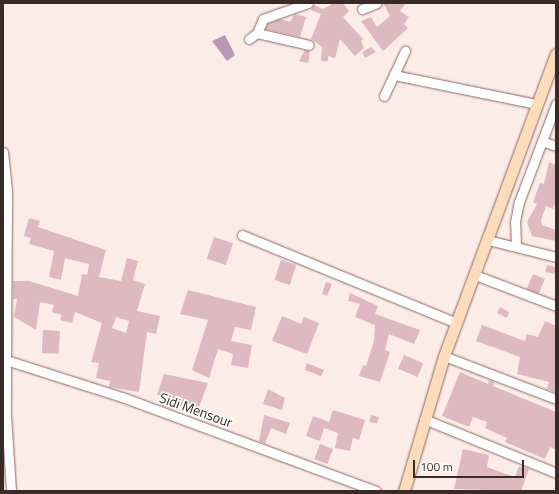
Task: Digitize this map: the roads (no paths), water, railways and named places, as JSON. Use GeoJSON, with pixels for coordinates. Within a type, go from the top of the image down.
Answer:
{"type":"FeatureCollection","features":[{"type":"Feature","properties":{"kind":"main road"},"geometry":{"type":"LineString","coordinates":[[404,491],[424,419],[444,356],[556,54]]}},
{"type":"Feature","properties":{"kind":"street"},"geometry":{"type":"LineString","coordinates":[[249,39],[257,33],[263,19],[308,3]]}},
{"type":"Feature","properties":{"kind":"street"},"geometry":{"type":"LineString","coordinates":[[362,9],[377,3]]}},
{"type":"Feature","properties":{"kind":"street"},"geometry":{"type":"LineString","coordinates":[[257,33],[309,45]]}},
{"type":"Feature","properties":{"kind":"street"},"geometry":{"type":"LineString","coordinates":[[384,96],[406,51]]}},
{"type":"Feature","properties":{"kind":"street"},"geometry":{"type":"LineString","coordinates":[[394,75],[537,104]]}},
{"type":"Feature","properties":{"kind":"street"},"geometry":{"type":"LineString","coordinates":[[516,246],[515,222],[519,202],[556,104]]}},
{"type":"Feature","properties":{"kind":"street"},"geometry":{"type":"LineString","coordinates":[[542,141],[556,146]]}},
{"type":"Feature","properties":{"kind":"street"},"geometry":{"type":"LineString","coordinates":[[3,152],[6,360],[10,491]]}},
{"type":"Feature","properties":{"kind":"street"},"geometry":{"type":"LineString","coordinates":[[242,235],[457,323]]}},
{"type":"Feature","properties":{"kind":"street"},"geometry":{"type":"LineString","coordinates":[[488,240],[556,257]]}},
{"type":"Feature","properties":{"kind":"street"},"geometry":{"type":"LineString","coordinates":[[474,275],[556,306]]}},
{"type":"Feature","properties":{"kind":"street"},"geometry":{"type":"LineString","coordinates":[[444,356],[556,399]]}},
{"type":"Feature","properties":{"kind":"street","name":"Sidi Mensour"},"geometry":{"type":"LineString","coordinates":[[6,360],[122,397],[376,491]]}},
{"type":"Feature","properties":{"kind":"street"},"geometry":{"type":"LineString","coordinates":[[424,419],[556,473]]}}]}
